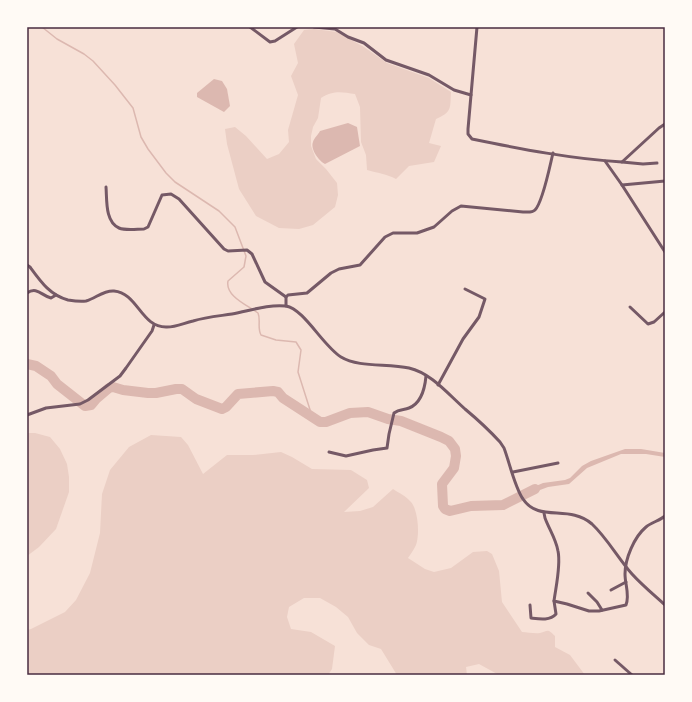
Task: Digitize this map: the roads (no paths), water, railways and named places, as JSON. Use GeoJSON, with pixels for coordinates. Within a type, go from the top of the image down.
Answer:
{"type":"FeatureCollection","features":[{"type":"Feature","properties":{"kind":"street"},"geometry":{"type":"LineString","coordinates":[[250,27],[270,42],[275,41],[297,27]]}},
{"type":"Feature","properties":{"kind":"street"},"geometry":{"type":"LineString","coordinates":[[314,27],[335,29],[348,37],[364,43],[386,60],[429,75],[454,90],[471,95]]}},
{"type":"Feature","properties":{"kind":"street"},"geometry":{"type":"LineString","coordinates":[[477,27],[468,129],[470,137],[503,145],[605,161],[643,164],[657,163]]}},
{"type":"Feature","properties":{"kind":"street"},"geometry":{"type":"LineString","coordinates":[[622,162],[665,124]]}},
{"type":"Feature","properties":{"kind":"street"},"geometry":{"type":"LineString","coordinates":[[286,297],[290,294],[307,293],[331,273],[339,269],[360,265],[385,237],[393,233],[418,233],[434,227],[452,211],[461,206],[523,212],[532,211],[538,206],[542,198],[553,153]]}},
{"type":"Feature","properties":{"kind":"street"},"geometry":{"type":"LineString","coordinates":[[605,161],[665,252]]}},
{"type":"Feature","properties":{"kind":"street"},"geometry":{"type":"LineString","coordinates":[[622,185],[665,181]]}},
{"type":"Feature","properties":{"kind":"street"},"geometry":{"type":"LineString","coordinates":[[106,188],[108,212],[112,223],[119,228],[144,230],[148,227],[162,195],[171,194],[179,199],[224,249],[228,251],[243,249],[252,254],[265,282],[286,297]]}},
{"type":"Feature","properties":{"kind":"street"},"geometry":{"type":"LineString","coordinates":[[27,265],[46,287],[56,295],[74,301],[86,301],[109,291],[118,292],[124,294],[131,300],[140,309],[147,320],[154,325],[166,327],[194,320],[272,306],[286,306],[302,316],[325,342],[341,357],[352,362],[407,368],[418,371],[438,385],[500,442],[504,448],[523,500],[534,509],[544,513],[572,514],[587,520],[593,525],[632,574],[665,605]]}},
{"type":"Feature","properties":{"kind":"street"},"geometry":{"type":"LineString","coordinates":[[438,385],[463,338],[479,317],[485,299],[465,289]]}},
{"type":"Feature","properties":{"kind":"street"},"geometry":{"type":"LineString","coordinates":[[27,293],[32,290],[36,290],[48,298],[56,295]]}},
{"type":"Feature","properties":{"kind":"street"},"geometry":{"type":"LineString","coordinates":[[286,297],[286,306]]}},
{"type":"Feature","properties":{"kind":"street"},"geometry":{"type":"LineString","coordinates":[[630,307],[648,324],[654,322],[665,312]]}},
{"type":"Feature","properties":{"kind":"street"},"geometry":{"type":"LineString","coordinates":[[27,414],[46,408],[80,404],[88,400],[123,372],[152,331],[154,325]]}},
{"type":"Feature","properties":{"kind":"street"},"geometry":{"type":"LineString","coordinates":[[329,452],[346,456],[387,448],[394,413],[397,410],[412,406],[423,394],[426,376]]}},
{"type":"Feature","properties":{"kind":"street"},"geometry":{"type":"LineString","coordinates":[[512,472],[558,463]]}},
{"type":"Feature","properties":{"kind":"street"},"geometry":{"type":"LineString","coordinates":[[530,605],[531,618],[549,619],[553,618],[556,614],[554,601],[557,577],[560,567],[555,540],[544,513]]}},
{"type":"Feature","properties":{"kind":"street"},"geometry":{"type":"LineString","coordinates":[[554,601],[589,612],[626,605],[628,599],[626,566],[632,549],[641,532],[647,526],[665,516]]}},
{"type":"Feature","properties":{"kind":"street"},"geometry":{"type":"LineString","coordinates":[[611,590],[626,582]]}},
{"type":"Feature","properties":{"kind":"street"},"geometry":{"type":"LineString","coordinates":[[588,593],[597,602],[602,610]]}},
{"type":"Feature","properties":{"kind":"street"},"geometry":{"type":"LineString","coordinates":[[615,660],[632,675]]}},
{"type":"Feature","properties":{"kind":"waterway"},"geometry":{"type":"LineString","coordinates":[[42,27],[57,39],[84,54],[93,61],[133,108],[141,137],[166,173],[175,182],[219,211],[235,227],[246,256],[244,267],[228,281],[230,291],[238,300],[258,313],[259,330],[261,335],[276,340],[296,342],[301,350],[298,372],[312,416]]}},
{"type":"Feature","properties":{"kind":"waterway"},"geometry":{"type":"LineString","coordinates":[[27,364],[36,366],[51,376],[57,384],[85,406],[91,405],[109,388],[113,387],[123,390],[148,393],[182,389],[196,399],[222,409],[226,407],[238,394],[273,391],[278,392],[283,398],[320,422],[326,422],[350,413],[368,412],[388,419],[401,421],[449,441],[455,449],[456,456],[454,468],[442,484],[443,506],[445,509],[450,511],[471,506],[503,505],[535,489]]}}]}
